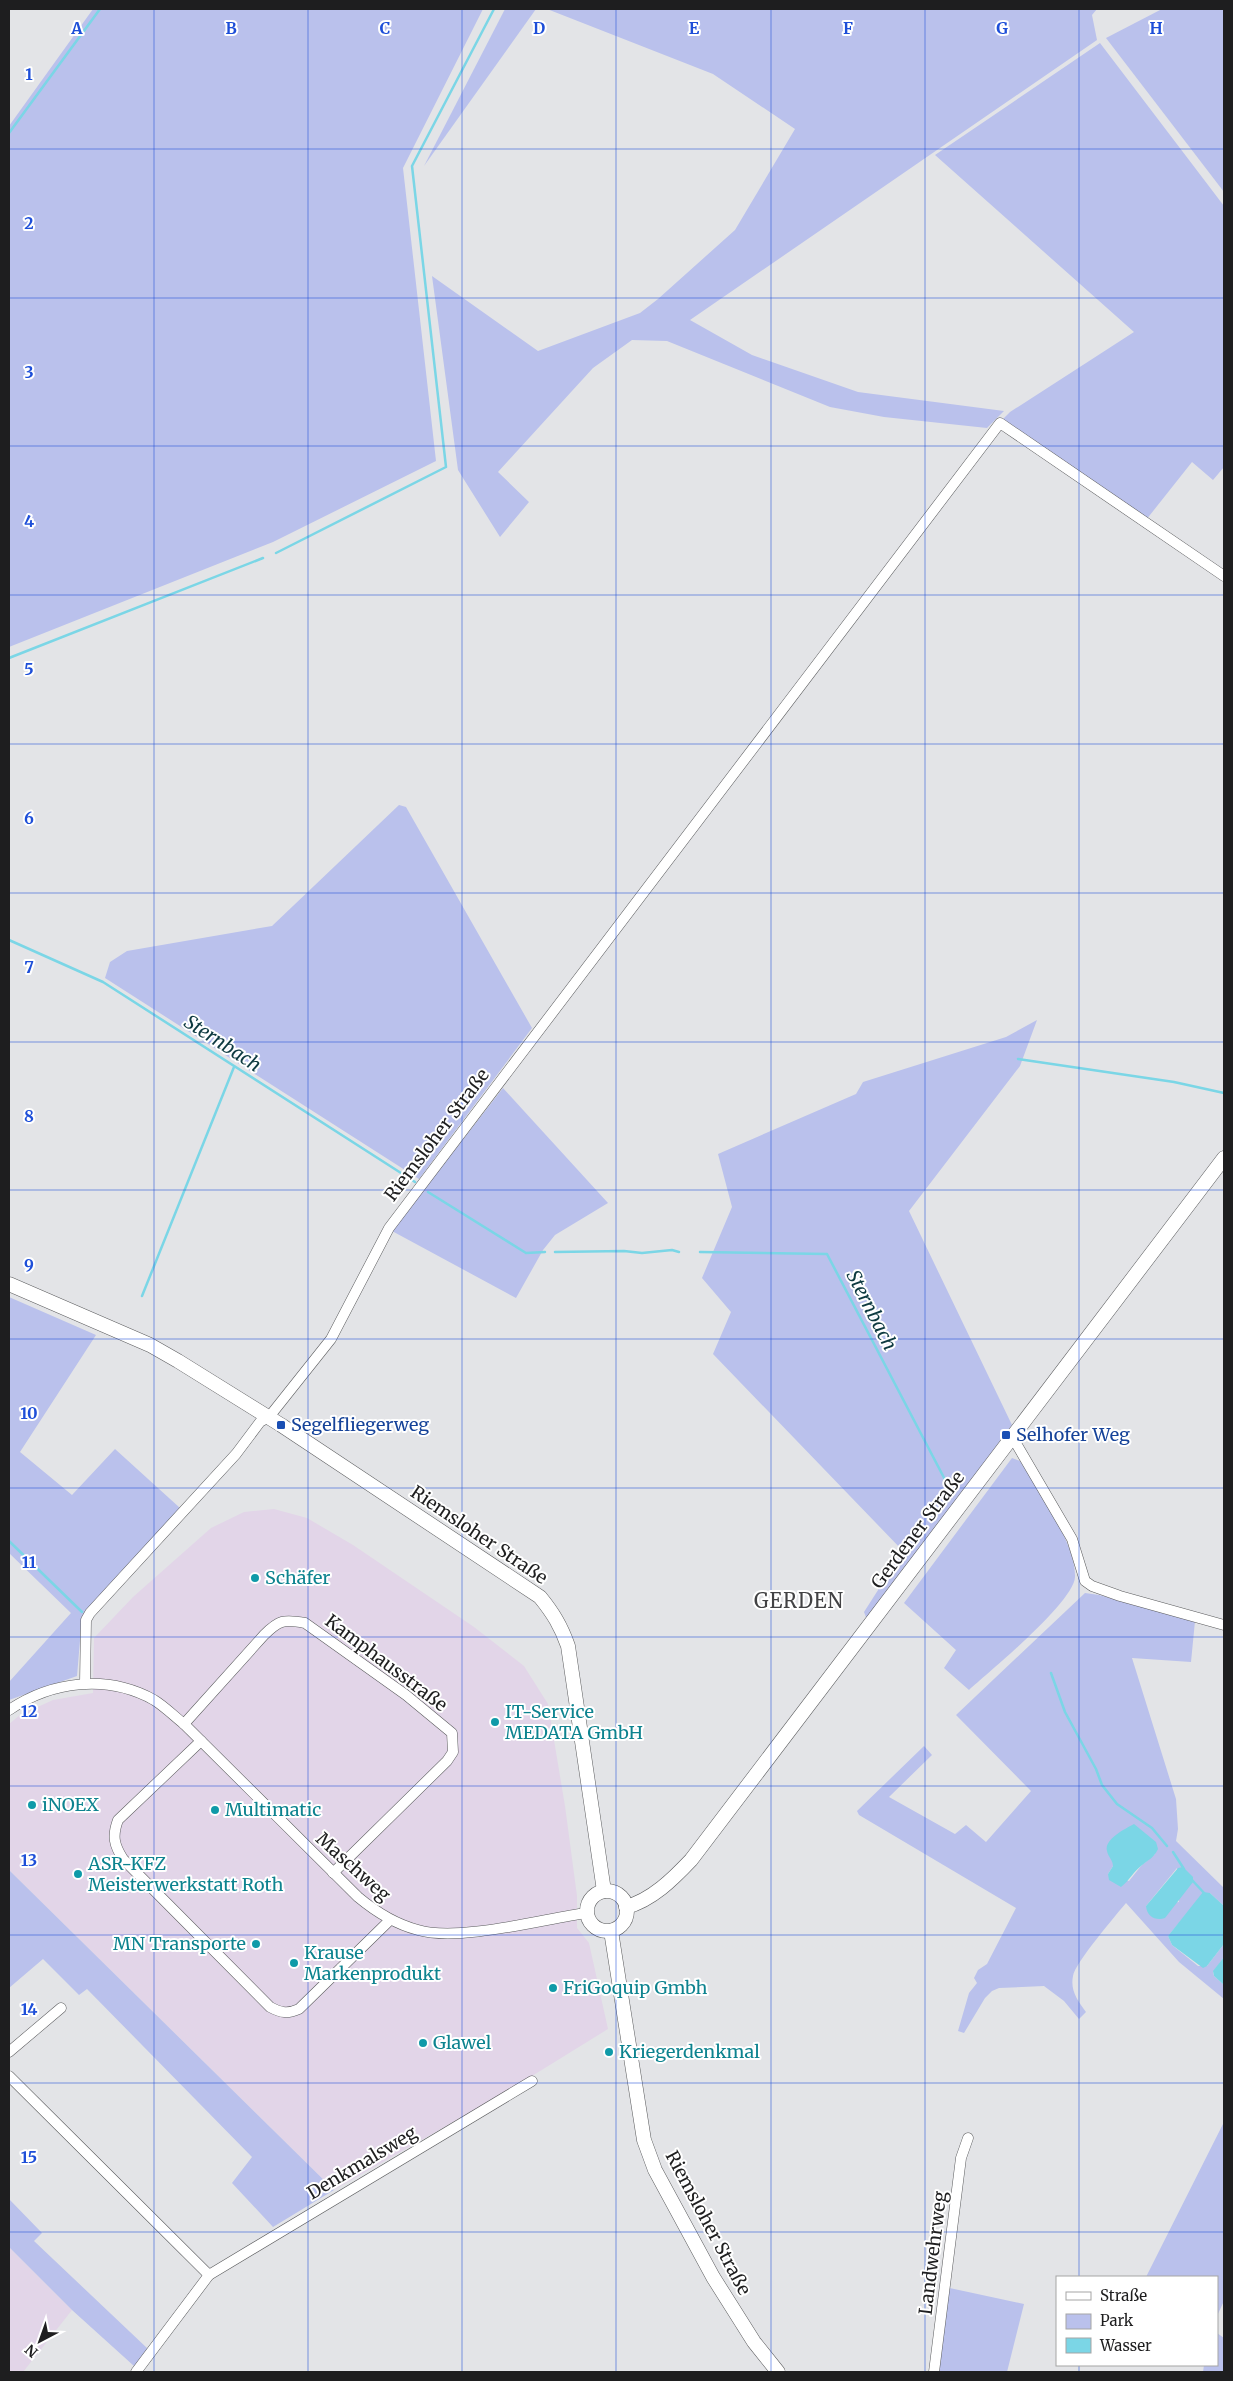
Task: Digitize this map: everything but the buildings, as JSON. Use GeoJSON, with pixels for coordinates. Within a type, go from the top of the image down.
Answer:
{"type":"FeatureCollection","features":[{"type":"Feature","properties":{"kind":"main road","name":"Gerdener Straße"},"geometry":{"type":"LineString","coordinates":[[626,1907],[635,1905],[667,1884],[691,1860],[1224,1158]]}},
{"type":"Feature","properties":{"kind":"main road","name":"Riemsloher Straße"},"geometry":{"type":"LineString","coordinates":[[9,1284],[150,1345],[269,1417],[540,1597],[554,1613],[562,1628],[568,1646],[604,1892]]}},
{"type":"Feature","properties":{"kind":"main road"},"geometry":{"type":"LineString","coordinates":[[604,1892],[615,1893],[626,1907],[625,1919],[612,1931],[595,1928],[590,1923],[586,1912],[589,1901],[593,1896],[604,1892]]}},
{"type":"Feature","properties":{"kind":"main road","name":"Riemsloher Straße"},"geometry":{"type":"LineString","coordinates":[[612,1931],[644,2140],[655,2170],[735,2314],[778,2372]]}},
{"type":"Feature","properties":{"kind":"street","name":"Riemsloher Straße"},"geometry":{"type":"LineString","coordinates":[[269,1417],[332,1339],[390,1228],[1000,423],[1224,576]]}},
{"type":"Feature","properties":{"kind":"street"},"geometry":{"type":"LineString","coordinates":[[85,1683],[86,1620],[90,1613],[236,1454],[260,1422],[269,1417]]}},
{"type":"Feature","properties":{"kind":"street"},"geometry":{"type":"LineString","coordinates":[[1010,1438],[1017,1445],[1072,1539],[1084,1581],[1092,1586],[1120,1596],[1224,1625]]}},
{"type":"Feature","properties":{"kind":"street","name":"Kamphausstraße"},"geometry":{"type":"LineString","coordinates":[[184,1724],[277,1622],[291,1620],[305,1623],[406,1694],[452,1733],[453,1752],[447,1761],[333,1874]]}},
{"type":"Feature","properties":{"kind":"street","name":"Maschweg"},"geometry":{"type":"LineString","coordinates":[[9,1710],[39,1692],[77,1683],[111,1686],[139,1693],[155,1701],[184,1724],[333,1874],[368,1906],[390,1920],[420,1931],[451,1934],[586,1912]]}},
{"type":"Feature","properties":{"kind":"street"},"geometry":{"type":"LineString","coordinates":[[201,1741],[118,1820],[113,1833],[116,1847],[123,1859],[270,2007],[280,2013],[291,2013],[299,2009],[390,1920]]}},
{"type":"Feature","properties":{"kind":"street"},"geometry":{"type":"LineString","coordinates":[[9,2052],[61,2008]]}},
{"type":"Feature","properties":{"kind":"street"},"geometry":{"type":"LineString","coordinates":[[9,2076],[209,2275]]}},
{"type":"Feature","properties":{"kind":"street","name":"Denkmalsweg"},"geometry":{"type":"LineString","coordinates":[[136,2372],[209,2275],[532,2081]]}},
{"type":"Feature","properties":{"kind":"street","name":"Landwehrweg"},"geometry":{"type":"LineString","coordinates":[[934,2372],[961,2158],[968,2138]]}},
{"type":"Feature","properties":{"kind":"shaded area"},"geometry":{"type":"Polygon","coordinates":[[[274,1509],[307,1518],[353,1545],[474,1627],[524,1666],[548,1704],[565,1806],[577,1896],[577,1928],[589,1943],[608,2029],[511,2089],[334,2190],[9,1870],[9,1724],[20,1715],[53,1700],[93,1693],[94,1638],[133,1597],[211,1528],[244,1512],[274,1509]]]}},
{"type":"Feature","properties":{"kind":"shaded area"},"geometry":{"type":"Polygon","coordinates":[[[9,2247],[72,2310],[23,2372],[9,2372],[9,2247]]]}},
{"type":"Feature","properties":{"kind":"green space"},"geometry":{"type":"Polygon","coordinates":[[[93,9],[483,9],[403,168],[436,461],[273,542],[9,647],[9,126],[93,9]]]}},
{"type":"Feature","properties":{"kind":"green space"},"geometry":{"type":"Polygon","coordinates":[[[505,9],[536,9],[424,166],[505,9]]]}},
{"type":"Feature","properties":{"kind":"green space"},"geometry":{"type":"Polygon","coordinates":[[[547,9],[1097,9],[1092,15],[1097,40],[690,320],[752,355],[858,392],[1004,411],[987,428],[884,417],[830,407],[667,341],[632,340],[593,368],[498,472],[529,502],[500,537],[458,470],[432,276],[538,351],[640,313],[735,230],[795,129],[713,74],[547,9]]]}},
{"type":"Feature","properties":{"kind":"green space"},"geometry":{"type":"Polygon","coordinates":[[[1162,9],[1224,9],[1224,192],[1106,38],[1162,9]]]}},
{"type":"Feature","properties":{"kind":"green space"},"geometry":{"type":"Polygon","coordinates":[[[1100,43],[1224,206],[1224,467],[1213,480],[1192,462],[1146,520],[1003,419],[1010,412],[1134,332],[935,155],[1100,43]]]}},
{"type":"Feature","properties":{"kind":"green space"},"geometry":{"type":"Polygon","coordinates":[[[399,805],[406,807],[532,1028],[419,1179],[105,978],[110,962],[127,951],[272,926],[399,805]]]}},
{"type":"Feature","properties":{"kind":"green space"},"geometry":{"type":"Polygon","coordinates":[[[1037,1020],[1020,1066],[909,1211],[1012,1425],[867,1620],[864,1612],[903,1551],[713,1354],[731,1312],[702,1278],[732,1207],[718,1154],[856,1094],[863,1082],[1006,1037],[1037,1020]]]}},
{"type":"Feature","properties":{"kind":"green space"},"geometry":{"type":"Polygon","coordinates":[[[503,1088],[608,1203],[555,1235],[543,1250],[516,1298],[392,1231],[503,1088]]]}},
{"type":"Feature","properties":{"kind":"green space"},"geometry":{"type":"Polygon","coordinates":[[[9,1297],[96,1335],[20,1452],[72,1495],[115,1449],[180,1508],[82,1617],[77,1676],[9,1700],[9,1682],[71,1613],[9,1553],[9,1297]]]}},
{"type":"Feature","properties":{"kind":"green space"},"geometry":{"type":"Polygon","coordinates":[[[1012,1458],[1020,1461],[1063,1533],[1074,1563],[1075,1577],[1071,1588],[1061,1603],[1047,1619],[969,1690],[944,1668],[956,1650],[904,1603],[1012,1458]]]}},
{"type":"Feature","properties":{"kind":"green space"},"geometry":{"type":"Polygon","coordinates":[[[1085,1593],[1099,1595],[1195,1621],[1191,1662],[1132,1658],[1176,1799],[1178,1829],[1176,1841],[1224,1888],[1224,1906],[1210,1893],[1187,1913],[1168,1936],[1172,1945],[1198,1966],[1207,1966],[1224,1944],[1224,1957],[1213,1972],[1214,1976],[1224,1985],[1224,1999],[1179,1962],[1126,1903],[1096,1939],[1075,1970],[1072,1981],[1074,1991],[1086,2012],[1079,2019],[1064,2001],[1044,1986],[999,1988],[992,1991],[985,1998],[964,2033],[958,2031],[969,1993],[977,1983],[974,1978],[978,1970],[987,1964],[1016,1908],[859,1815],[857,1811],[924,1746],[932,1755],[889,1797],[955,1834],[966,1825],[986,1842],[1031,1791],[956,1715],[1085,1593]],[[1155,1854],[1113,1861],[1113,1866],[1108,1874],[1129,1881],[1141,1866],[1155,1854]],[[1177,1868],[1146,1906],[1179,1902],[1177,1868]]]}},
{"type":"Feature","properties":{"kind":"green space"},"geometry":{"type":"Polygon","coordinates":[[[9,1870],[334,2190],[273,2227],[232,2183],[252,2157],[87,1989],[79,1995],[43,1959],[9,1988],[9,1870]]]}},
{"type":"Feature","properties":{"kind":"green space"},"geometry":{"type":"Polygon","coordinates":[[[1224,2122],[1224,2301],[1218,2314],[1218,2276],[1147,2276],[1224,2122]]]}},
{"type":"Feature","properties":{"kind":"green space"},"geometry":{"type":"Polygon","coordinates":[[[9,2199],[42,2233],[34,2241],[148,2349],[134,2366],[72,2310],[9,2247],[9,2199]]]}},
{"type":"Feature","properties":{"kind":"green space"},"geometry":{"type":"Polygon","coordinates":[[[945,2287],[1024,2304],[1007,2372],[934,2372],[945,2287]]]}},
{"type":"Feature","properties":{"kind":"green space"},"geometry":{"type":"Polygon","coordinates":[[[1218,2334],[1224,2338],[1224,2372],[1203,2372],[1204,2366],[1218,2366],[1218,2334]]]}},
{"type":"Feature","properties":{"kind":"water"},"geometry":{"type":"Polygon","coordinates":[[[1134,1824],[1156,1842],[1158,1849],[1153,1857],[1138,1868],[1121,1887],[1109,1880],[1108,1874],[1113,1866],[1107,1847],[1116,1835],[1134,1824]]]}},
{"type":"Feature","properties":{"kind":"water"},"geometry":{"type":"Polygon","coordinates":[[[1183,1867],[1193,1877],[1193,1882],[1165,1918],[1158,1919],[1152,1917],[1148,1913],[1146,1906],[1178,1868],[1183,1867]]]}},
{"type":"Feature","properties":{"kind":"water"},"geometry":{"type":"Polygon","coordinates":[[[1203,1892],[1210,1893],[1224,1906],[1224,1944],[1207,1966],[1203,1968],[1172,1945],[1168,1936],[1203,1892]]]}},
{"type":"Feature","properties":{"kind":"water"},"geometry":{"type":"Polygon","coordinates":[[[1224,1957],[1224,1985],[1214,1976],[1213,1971],[1224,1957]]]}},
{"type":"Feature","properties":{"kind":"waterway"},"geometry":{"type":"LineString","coordinates":[[9,133],[100,9]]}},
{"type":"Feature","properties":{"kind":"waterway"},"geometry":{"type":"LineString","coordinates":[[276,553],[446,467],[412,166],[494,9]]}},
{"type":"Feature","properties":{"kind":"waterway"},"geometry":{"type":"LineString","coordinates":[[9,658],[263,558]]}},
{"type":"Feature","properties":{"kind":"waterway","name":"Sternbach"},"geometry":{"type":"LineString","coordinates":[[9,940],[103,982],[415,1182]]}},
{"type":"Feature","properties":{"kind":"waterway"},"geometry":{"type":"LineString","coordinates":[[1018,1059],[1174,1082],[1224,1093]]}},
{"type":"Feature","properties":{"kind":"waterway"},"geometry":{"type":"LineString","coordinates":[[142,1296],[234,1067]]}},
{"type":"Feature","properties":{"kind":"waterway","name":"Sternbach"},"geometry":{"type":"LineString","coordinates":[[428,1192],[526,1253],[545,1252]]}},
{"type":"Feature","properties":{"kind":"waterway","name":"Sternbach"},"geometry":{"type":"LineString","coordinates":[[555,1252],[624,1251],[642,1253],[672,1250],[679,1252]]}},
{"type":"Feature","properties":{"kind":"waterway","name":"Sternbach"},"geometry":{"type":"LineString","coordinates":[[700,1252],[827,1254],[952,1493]]}},
{"type":"Feature","properties":{"kind":"waterway"},"geometry":{"type":"LineString","coordinates":[[9,1541],[82,1612]]}},
{"type":"Feature","properties":{"kind":"waterway"},"geometry":{"type":"LineString","coordinates":[[1051,1673],[1065,1712],[1096,1769],[1102,1785],[1117,1804],[1152,1828],[1167,1846]]}},
{"type":"Feature","properties":{"kind":"waterway"},"geometry":{"type":"LineString","coordinates":[[1173,1852],[1184,1869]]}},
{"type":"Feature","properties":{"kind":"waterway"},"geometry":{"type":"LineString","coordinates":[[1192,1880],[1205,1894]]}},
{"type":"Feature","properties":{"kind":"place","name":"Segelfliegerweg"},"geometry":{"type":"Point","coordinates":[281,1425]}},
{"type":"Feature","properties":{"kind":"place","name":"Selhofer Weg"},"geometry":{"type":"Point","coordinates":[1006,1435]}},
{"type":"Feature","properties":{"kind":"place","name":"Schäfer"},"geometry":{"type":"Point","coordinates":[255,1578]}},
{"type":"Feature","properties":{"kind":"place","name":"IT-Service MEDATA GmbH"},"geometry":{"type":"Point","coordinates":[495,1722]}},
{"type":"Feature","properties":{"kind":"place","name":"iNOEX"},"geometry":{"type":"Point","coordinates":[32,1805]}},
{"type":"Feature","properties":{"kind":"place","name":"Multimatic"},"geometry":{"type":"Point","coordinates":[215,1810]}},
{"type":"Feature","properties":{"kind":"place","name":"ASR-KFZ Meisterwerkstatt Roth"},"geometry":{"type":"Point","coordinates":[78,1874]}},
{"type":"Feature","properties":{"kind":"place","name":"MN Transporte"},"geometry":{"type":"Point","coordinates":[256,1944]}},
{"type":"Feature","properties":{"kind":"place","name":"Krause Markenprodukt"},"geometry":{"type":"Point","coordinates":[294,1963]}},
{"type":"Feature","properties":{"kind":"place","name":"FriGoquip Gmbh"},"geometry":{"type":"Point","coordinates":[553,1988]}},
{"type":"Feature","properties":{"kind":"place","name":"Glawel"},"geometry":{"type":"Point","coordinates":[423,2043]}},
{"type":"Feature","properties":{"kind":"place","name":"Kriegerdenkmal"},"geometry":{"type":"Point","coordinates":[609,2052]}},
{"type":"Feature","properties":{"kind":"district","name":"GERDEN"},"geometry":{"type":"Point","coordinates":[799,1601]}}]}
